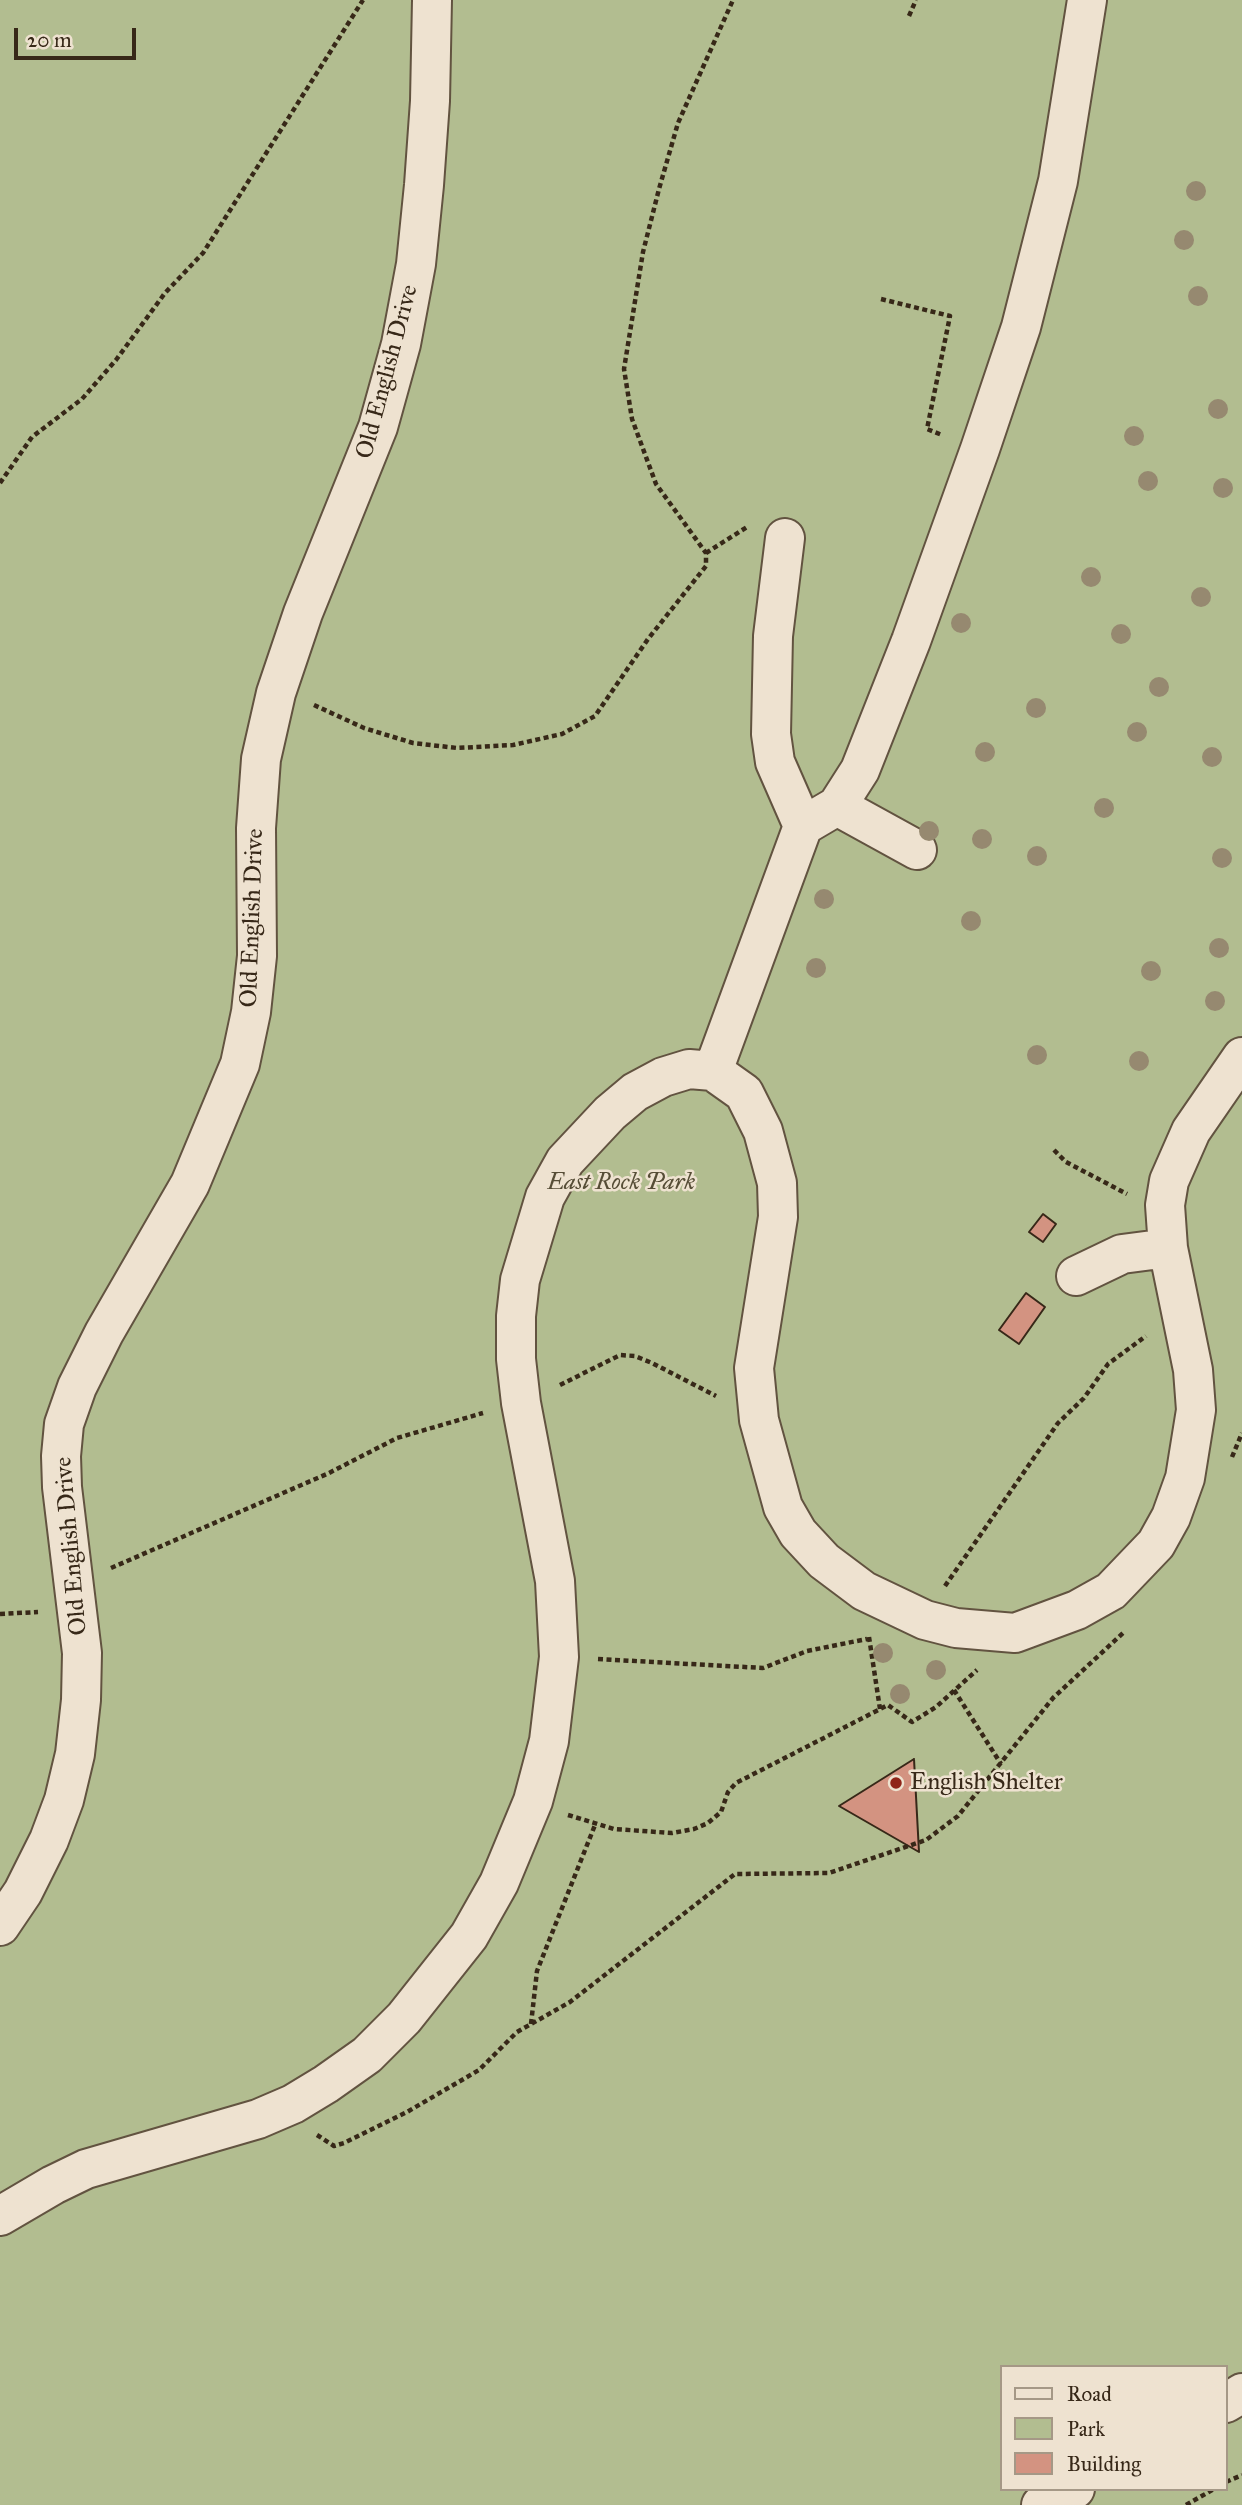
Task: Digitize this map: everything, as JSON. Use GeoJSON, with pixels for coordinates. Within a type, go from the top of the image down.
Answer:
{"type":"FeatureCollection","features":[{"type":"Feature","properties":{"kind":"street","name":"Old English Drive"},"geometry":{"type":"LineString","coordinates":[[0,1926],[23,1892],[49,1840],[64,1800],[75,1754],[81,1700],[82,1653],[62,1487],[61,1456],[65,1424],[77,1387],[104,1333],[190,1184],[240,1064],[251,1012],[257,956],[256,828],[261,759],[276,692],[303,613],[379,427],[401,344],[416,264],[424,185],[430,101],[432,0]]}},
{"type":"Feature","properties":{"kind":"street"},"geometry":{"type":"LineString","coordinates":[[713,1070],[803,826],[837,806],[860,770],[911,641],[1021,327],[1058,181],[1087,0]]}},
{"type":"Feature","properties":{"kind":"street"},"geometry":{"type":"LineString","coordinates":[[785,538],[773,636],[771,734],[775,762],[803,826]]}},
{"type":"Feature","properties":{"kind":"street"},"geometry":{"type":"LineString","coordinates":[[837,806],[917,850]]}},
{"type":"Feature","properties":{"kind":"street"},"geometry":{"type":"LineString","coordinates":[[0,2216],[86,2169],[258,2119],[293,2104],[367,2055],[429,1990],[469,1936],[499,1883],[533,1801],[549,1741],[559,1657],[555,1581],[521,1403],[516,1315],[520,1280],[545,1197],[565,1161],[635,1092],[663,1077],[690,1069],[713,1070],[744,1093],[754,1110],[770,1151],[777,1184],[778,1217],[754,1368],[755,1397],[764,1445],[783,1507],[798,1533],[824,1561],[864,1591],[925,1620],[956,1628],[1015,1633],[1077,1611],[1111,1591],[1156,1545],[1171,1517],[1192,1446],[1196,1410],[1193,1370],[1168,1248],[1165,1205],[1169,1181],[1191,1131],[1242,1057]]}},
{"type":"Feature","properties":{"kind":"street"},"geometry":{"type":"LineString","coordinates":[[1076,1276],[1122,1254],[1168,1248]]}},
{"type":"Feature","properties":{"kind":"street"},"geometry":{"type":"LineString","coordinates":[[1041,2505],[1071,2491]]}},
{"type":"Feature","properties":{"kind":"path"},"geometry":{"type":"LineString","coordinates":[[0,482],[32,437],[82,399],[116,359],[165,293],[203,254],[363,0]]}},
{"type":"Feature","properties":{"kind":"path"},"geometry":{"type":"LineString","coordinates":[[276,692],[364,728],[413,743],[457,748],[499,746],[562,734],[595,716],[648,639],[706,566],[706,553],[656,484],[632,419],[624,369],[643,252],[678,123],[733,0]]}},
{"type":"Feature","properties":{"kind":"path"},"geometry":{"type":"LineString","coordinates":[[909,16],[916,0]]}},
{"type":"Feature","properties":{"kind":"path"},"geometry":{"type":"LineString","coordinates":[[881,299],[950,316],[927,429],[931,431]]}},
{"type":"Feature","properties":{"kind":"path"},"geometry":{"type":"LineString","coordinates":[[706,553],[742,530]]}},
{"type":"Feature","properties":{"kind":"path"},"geometry":{"type":"LineString","coordinates":[[1054,1150],[1066,1162],[1123,1193],[1165,1205]]}},
{"type":"Feature","properties":{"kind":"path"},"geometry":{"type":"LineString","coordinates":[[925,1620],[998,1506],[1058,1423],[1084,1398],[1108,1364],[1132,1343],[1181,1319]]}},
{"type":"Feature","properties":{"kind":"path"},"geometry":{"type":"LineString","coordinates":[[73,1577],[123,1564],[329,1473],[397,1438],[521,1403],[620,1355],[635,1356],[652,1363],[710,1395],[755,1397]]}},
{"type":"Feature","properties":{"kind":"path"},"geometry":{"type":"LineString","coordinates":[[1226,1470],[1242,1433]]}},
{"type":"Feature","properties":{"kind":"path"},"geometry":{"type":"LineString","coordinates":[[864,1591],[880,1709]]}},
{"type":"Feature","properties":{"kind":"path"},"geometry":{"type":"LineString","coordinates":[[293,2104],[313,2132],[334,2146],[344,2143],[407,2112],[488,2064],[502,2045],[570,2002],[735,1874],[829,1873],[926,1840],[958,1815],[1053,1698],[1130,1626]]}},
{"type":"Feature","properties":{"kind":"path"},"geometry":{"type":"LineString","coordinates":[[559,1657],[763,1668],[807,1651],[869,1639]]}},
{"type":"Feature","properties":{"kind":"path"},"geometry":{"type":"LineString","coordinates":[[954,1690],[1001,1764]]}},
{"type":"Feature","properties":{"kind":"path"},"geometry":{"type":"LineString","coordinates":[[533,1801],[595,1825],[672,1833],[708,1823],[721,1812],[728,1792],[736,1783],[888,1705],[912,1722],[936,1707]]}},
{"type":"Feature","properties":{"kind":"path"},"geometry":{"type":"LineString","coordinates":[[531,2025],[537,1971],[595,1825]]}},
{"type":"Feature","properties":{"kind":"path"},"geometry":{"type":"LineString","coordinates":[[1186,2505],[1210,2491]]}},
{"type":"Feature","properties":{"kind":"green space","name":"East Rock Park"},"geometry":{"type":"Polygon","coordinates":[[[0,0],[1242,0],[1242,2505],[0,2505],[0,0]]]}},
{"type":"Feature","properties":{"kind":"building"},"geometry":{"type":"Polygon","coordinates":[[[1043,1214],[1056,1224],[1043,1242],[1029,1232],[1043,1214]]]}},
{"type":"Feature","properties":{"kind":"building"},"geometry":{"type":"Polygon","coordinates":[[[1026,1293],[1045,1307],[1019,1344],[999,1330],[1026,1293]]]}},
{"type":"Feature","properties":{"kind":"building","name":"English Shelter"},"geometry":{"type":"Polygon","coordinates":[[[914,1759],[919,1852],[839,1806],[914,1759]]]}},
{"type":"Feature","properties":{"kind":"place","name":"English Shelter"},"geometry":{"type":"Point","coordinates":[896,1783]}}]}
